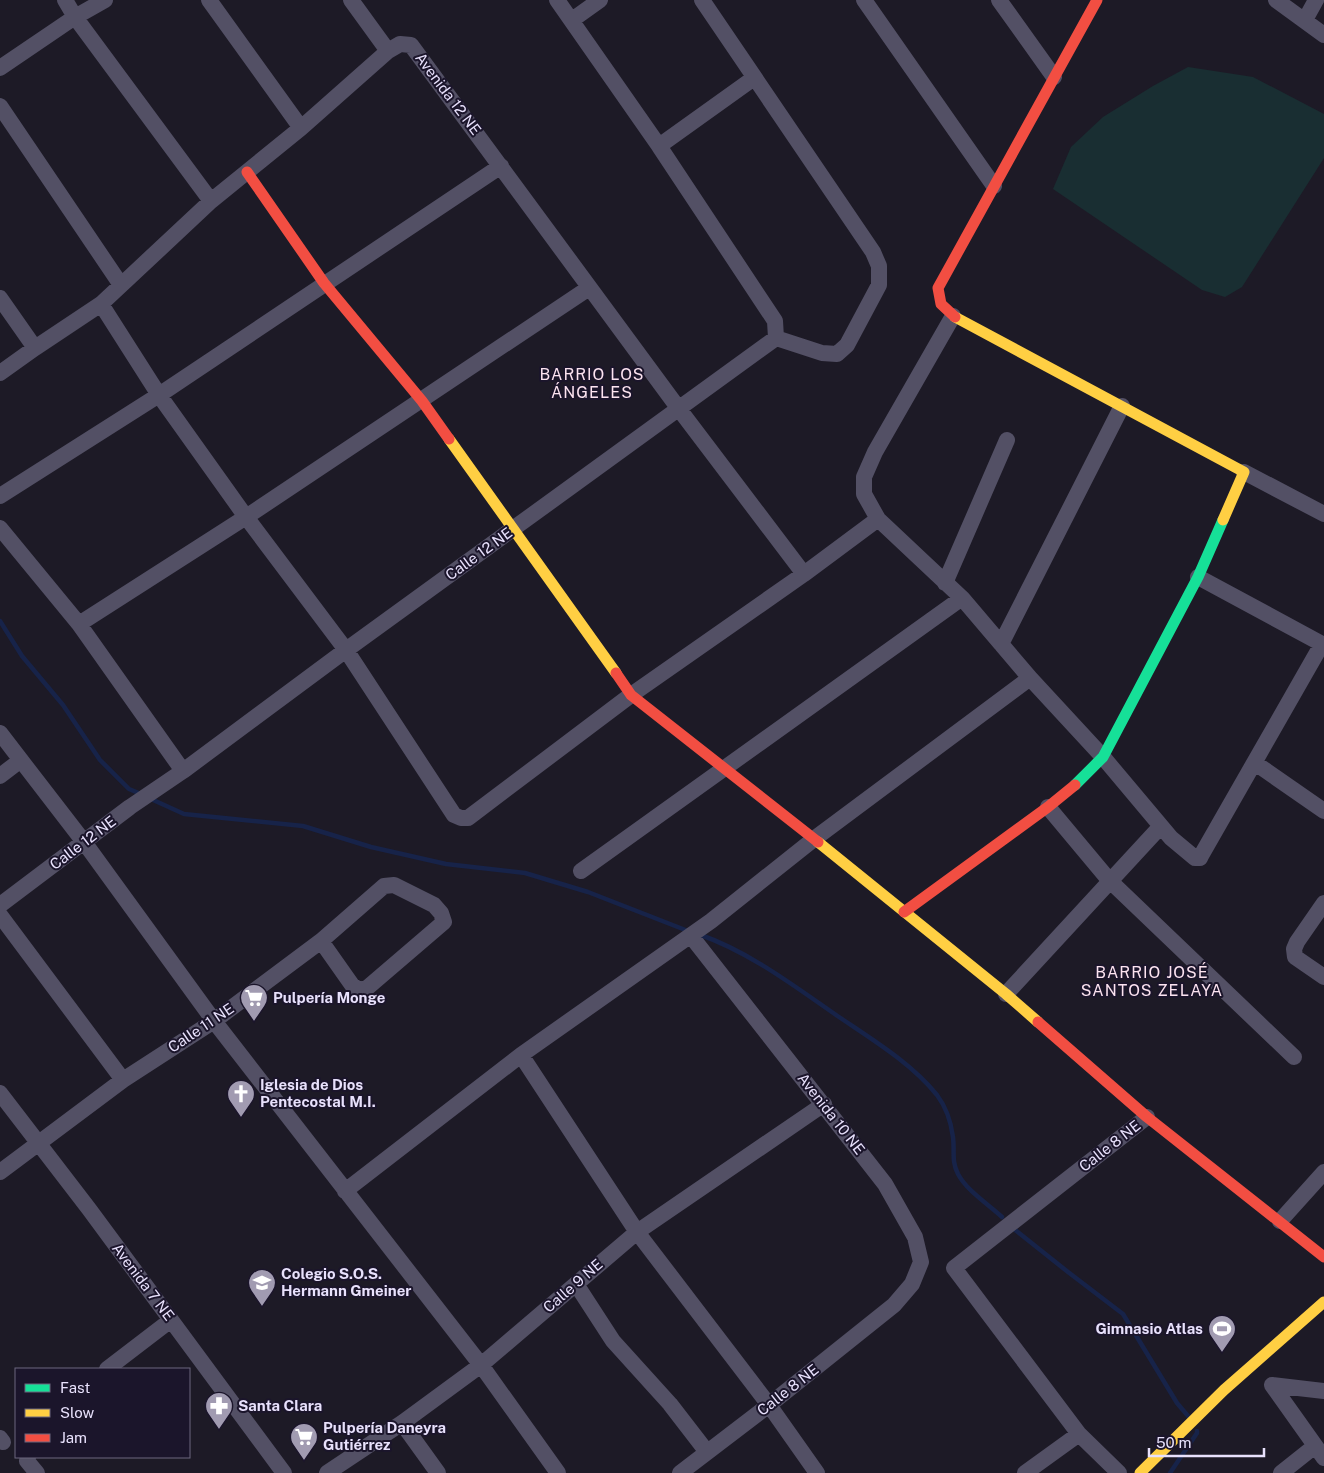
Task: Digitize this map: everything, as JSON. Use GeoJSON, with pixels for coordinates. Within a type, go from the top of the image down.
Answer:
{"type":"FeatureCollection","features":[{"type":"Feature","properties":{"kind":"street"},"geometry":{"type":"LineString","coordinates":[[65,0],[75,17],[211,201]]}},
{"type":"Feature","properties":{"kind":"street"},"geometry":{"type":"LineString","coordinates":[[0,68],[75,17],[105,0]]}},
{"type":"Feature","properties":{"kind":"street"},"geometry":{"type":"LineString","coordinates":[[209,0],[301,128]]}},
{"type":"Feature","properties":{"kind":"street"},"geometry":{"type":"LineString","coordinates":[[0,373],[101,304],[211,201],[301,128],[388,51],[351,0]]}},
{"type":"Feature","properties":{"kind":"street"},"geometry":{"type":"LineString","coordinates":[[557,0],[659,146],[775,321],[776,338],[822,353],[837,354],[847,345],[879,285],[879,266],[873,252],[702,0]]}},
{"type":"Feature","properties":{"kind":"street"},"geometry":{"type":"LineString","coordinates":[[572,20],[600,0]]}},
{"type":"Feature","properties":{"kind":"street"},"geometry":{"type":"LineString","coordinates":[[864,0],[994,186]]}},
{"type":"Feature","properties":{"kind":"street"},"geometry":{"type":"LineString","coordinates":[[1000,0],[1054,77]]}},
{"type":"Feature","properties":{"kind":"street"},"geometry":{"type":"LineString","coordinates":[[1097,0],[938,288],[941,304],[953,316],[1324,514]]}},
{"type":"Feature","properties":{"kind":"street"},"geometry":{"type":"LineString","coordinates":[[1276,0],[1324,35]]}},
{"type":"Feature","properties":{"kind":"street"},"geometry":{"type":"LineString","coordinates":[[1305,20],[1316,0]]}},
{"type":"Feature","properties":{"kind":"street","name":"Avenida 12 NE"},"geometry":{"type":"LineString","coordinates":[[388,51],[400,44],[411,45],[501,166]]}},
{"type":"Feature","properties":{"kind":"street"},"geometry":{"type":"LineString","coordinates":[[659,146],[754,78]]}},
{"type":"Feature","properties":{"kind":"street"},"geometry":{"type":"LineString","coordinates":[[0,106],[121,285]]}},
{"type":"Feature","properties":{"kind":"street"},"geometry":{"type":"LineString","coordinates":[[0,496],[159,395],[501,166],[589,288],[804,574]]}},
{"type":"Feature","properties":{"kind":"street"},"geometry":{"type":"LineString","coordinates":[[247,172],[324,283],[422,401],[631,696],[814,838],[1006,994],[1147,1116],[1324,1257]]}},
{"type":"Feature","properties":{"kind":"street"},"geometry":{"type":"LineString","coordinates":[[79,624],[246,517],[589,288]]}},
{"type":"Feature","properties":{"kind":"street"},"geometry":{"type":"LineString","coordinates":[[0,298],[35,348]]}},
{"type":"Feature","properties":{"kind":"street"},"geometry":{"type":"LineString","coordinates":[[101,304],[159,395],[246,517],[346,650],[454,814],[461,818],[468,818],[631,696],[804,574],[878,519]]}},
{"type":"Feature","properties":{"kind":"street"},"geometry":{"type":"LineString","coordinates":[[953,316],[875,452],[864,477],[864,494],[878,519],[962,598],[1030,678],[1103,756],[1170,838],[1195,858],[1200,858],[1323,645],[1198,576]]}},
{"type":"Feature","properties":{"kind":"street","name":"Calle 12 NE"},"geometry":{"type":"LineString","coordinates":[[0,905],[130,807],[168,782],[346,650],[776,338]]}},
{"type":"Feature","properties":{"kind":"street"},"geometry":{"type":"LineString","coordinates":[[1001,644],[1122,406]]}},
{"type":"Feature","properties":{"kind":"street"},"geometry":{"type":"LineString","coordinates":[[945,583],[1007,440]]}},
{"type":"Feature","properties":{"kind":"street"},"geometry":{"type":"LineString","coordinates":[[904,912],[1048,808],[1085,776],[1103,756],[1198,576],[1244,472]]}},
{"type":"Feature","properties":{"kind":"street"},"geometry":{"type":"LineString","coordinates":[[0,528],[79,624],[183,771]]}},
{"type":"Feature","properties":{"kind":"street"},"geometry":{"type":"LineString","coordinates":[[581,871],[962,598]]}},
{"type":"Feature","properties":{"kind":"street"},"geometry":{"type":"LineString","coordinates":[[345,1191],[521,1056],[691,936],[814,838],[1030,678]]}},
{"type":"Feature","properties":{"kind":"street"},"geometry":{"type":"LineString","coordinates":[[0,733],[84,842],[214,1021],[481,1365],[558,1473]]}},
{"type":"Feature","properties":{"kind":"street"},"geometry":{"type":"LineString","coordinates":[[0,776],[21,760]]}},
{"type":"Feature","properties":{"kind":"street"},"geometry":{"type":"LineString","coordinates":[[1255,763],[1324,810]]}},
{"type":"Feature","properties":{"kind":"street"},"geometry":{"type":"LineString","coordinates":[[1048,808],[1109,880],[1294,1058]]}},
{"type":"Feature","properties":{"kind":"street"},"geometry":{"type":"LineString","coordinates":[[1006,994],[1109,880],[1161,826]]}},
{"type":"Feature","properties":{"kind":"street","name":"Calle 11 NE"},"geometry":{"type":"LineString","coordinates":[[0,1172],[123,1080],[214,1021],[321,940],[384,886],[394,885],[434,905],[441,913],[444,922],[367,988],[359,990],[352,985],[321,940]]}},
{"type":"Feature","properties":{"kind":"street"},"geometry":{"type":"LineString","coordinates":[[1324,903],[1294,949],[1295,957],[1324,977]]}},
{"type":"Feature","properties":{"kind":"street"},"geometry":{"type":"LineString","coordinates":[[0,915],[123,1080]]}},
{"type":"Feature","properties":{"kind":"street","name":"Avenida 10 NE"},"geometry":{"type":"LineString","coordinates":[[691,936],[885,1184],[915,1237],[921,1262],[912,1284],[894,1305]]}},
{"type":"Feature","properties":{"kind":"street"},"geometry":{"type":"LineString","coordinates":[[521,1056],[637,1232],[769,1405],[817,1473]]}},
{"type":"Feature","properties":{"kind":"street","name":"Avenida 7 NE"},"geometry":{"type":"LineString","coordinates":[[0,1093],[89,1209],[284,1473]]}},
{"type":"Feature","properties":{"kind":"street","name":"Calle 9 NE"},"geometry":{"type":"LineString","coordinates":[[327,1473],[402,1423],[481,1365],[637,1232],[824,1104]]}},
{"type":"Feature","properties":{"kind":"street","name":"Calle 8 NE"},"geometry":{"type":"LineString","coordinates":[[1079,1434],[954,1268],[1147,1116]]}},
{"type":"Feature","properties":{"kind":"street"},"geometry":{"type":"LineString","coordinates":[[1280,1221],[1324,1172]]}},
{"type":"Feature","properties":{"kind":"street"},"geometry":{"type":"LineString","coordinates":[[576,1284],[613,1341],[670,1404],[707,1452]]}},
{"type":"Feature","properties":{"kind":"street"},"geometry":{"type":"LineString","coordinates":[[1140,1473],[1224,1390],[1324,1302]]}},
{"type":"Feature","properties":{"kind":"street","name":"Calle 8 NE"},"geometry":{"type":"LineString","coordinates":[[680,1473],[894,1305]]}},
{"type":"Feature","properties":{"kind":"street"},"geometry":{"type":"LineString","coordinates":[[108,1368],[171,1320]]}},
{"type":"Feature","properties":{"kind":"street"},"geometry":{"type":"LineString","coordinates":[[1281,1473],[1320,1452],[1272,1385],[1324,1391]]}},
{"type":"Feature","properties":{"kind":"street"},"geometry":{"type":"LineString","coordinates":[[402,1423],[438,1473]]}},
{"type":"Feature","properties":{"kind":"street"},"geometry":{"type":"LineString","coordinates":[[1025,1473],[1079,1434],[1119,1473]]}},
{"type":"Feature","properties":{"kind":"street"},"geometry":{"type":"LineString","coordinates":[[28,1458],[27,1461],[37,1473]]}},
{"type":"Feature","properties":{"kind":"green space"},"geometry":{"type":"Polygon","coordinates":[[[1188,67],[1253,77],[1324,114],[1324,158],[1242,287],[1225,297],[1202,290],[1053,189],[1071,147],[1103,117],[1188,67]]]}},
{"type":"Feature","properties":{"kind":"waterway"},"geometry":{"type":"LineString","coordinates":[[0,621],[22,656],[63,705],[100,760],[129,789],[141,794]]}},
{"type":"Feature","properties":{"kind":"waterway"},"geometry":{"type":"LineString","coordinates":[[151,799],[184,814],[303,826],[371,847],[446,864],[525,873],[588,892],[688,931]]}},
{"type":"Feature","properties":{"kind":"waterway"},"geometry":{"type":"LineString","coordinates":[[698,934],[736,950],[788,982],[878,1043],[904,1062],[927,1083],[940,1100],[949,1120],[954,1142],[954,1160],[958,1174],[972,1192],[1002,1217]]}},
{"type":"Feature","properties":{"kind":"waterway"},"geometry":{"type":"LineString","coordinates":[[1014,1229],[1123,1314],[1177,1403],[1188,1416]]}},
{"type":"Feature","properties":{"kind":"waterway"},"geometry":{"type":"LineString","coordinates":[[1170,1473],[1197,1431]]}},
{"type":"Feature","properties":{"kind":"traffic: fast"},"geometry":{"type":"LineString","coordinates":[[1075,785],[1103,757],[1198,577],[1223,520]]}},
{"type":"Feature","properties":{"kind":"traffic: slow"},"geometry":{"type":"LineString","coordinates":[[955,317],[1244,472],[1223,520]]}},
{"type":"Feature","properties":{"kind":"traffic: slow"},"geometry":{"type":"LineString","coordinates":[[449,439],[616,673]]}},
{"type":"Feature","properties":{"kind":"traffic: slow"},"geometry":{"type":"LineString","coordinates":[[818,842],[1038,1022]]}},
{"type":"Feature","properties":{"kind":"traffic: slow"},"geometry":{"type":"LineString","coordinates":[[1140,1473],[1224,1390],[1324,1302]]}},
{"type":"Feature","properties":{"kind":"traffic: jam"},"geometry":{"type":"LineString","coordinates":[[955,317],[941,304],[938,288],[1097,0]]}},
{"type":"Feature","properties":{"kind":"traffic: jam"},"geometry":{"type":"LineString","coordinates":[[247,172],[324,283],[422,401],[449,439]]}},
{"type":"Feature","properties":{"kind":"traffic: jam"},"geometry":{"type":"LineString","coordinates":[[616,673],[631,695],[818,842]]}},
{"type":"Feature","properties":{"kind":"traffic: jam"},"geometry":{"type":"LineString","coordinates":[[904,912],[1048,807],[1075,785]]}},
{"type":"Feature","properties":{"kind":"traffic: jam"},"geometry":{"type":"LineString","coordinates":[[1038,1022],[1147,1117],[1324,1257]]}},
{"type":"Feature","properties":{"kind":"place","name":"Pulpería Monge"},"geometry":{"type":"Point","coordinates":[254,1022]}},
{"type":"Feature","properties":{"kind":"place","name":"Iglesia de Dios Pentecostal M.I."},"geometry":{"type":"Point","coordinates":[241,1118]}},
{"type":"Feature","properties":{"kind":"place","name":"Colegio S.O.S. Hermann Gmeiner"},"geometry":{"type":"Point","coordinates":[262,1307]}},
{"type":"Feature","properties":{"kind":"place","name":"Gimnasio Atlas"},"geometry":{"type":"Point","coordinates":[1222,1353]}},
{"type":"Feature","properties":{"kind":"place","name":"Santa Clara"},"geometry":{"type":"Point","coordinates":[219,1430]}},
{"type":"Feature","properties":{"kind":"place","name":"Pulpería Daneyra Gutiérrez"},"geometry":{"type":"Point","coordinates":[304,1461]}},
{"type":"Feature","properties":{"kind":"district","name":"BARRIO LOS ÁNGELES"},"geometry":{"type":"Point","coordinates":[592,383]}},
{"type":"Feature","properties":{"kind":"district","name":"BARRIO JOSÉ SANTOS ZELAYA"},"geometry":{"type":"Point","coordinates":[1152,981]}}]}
